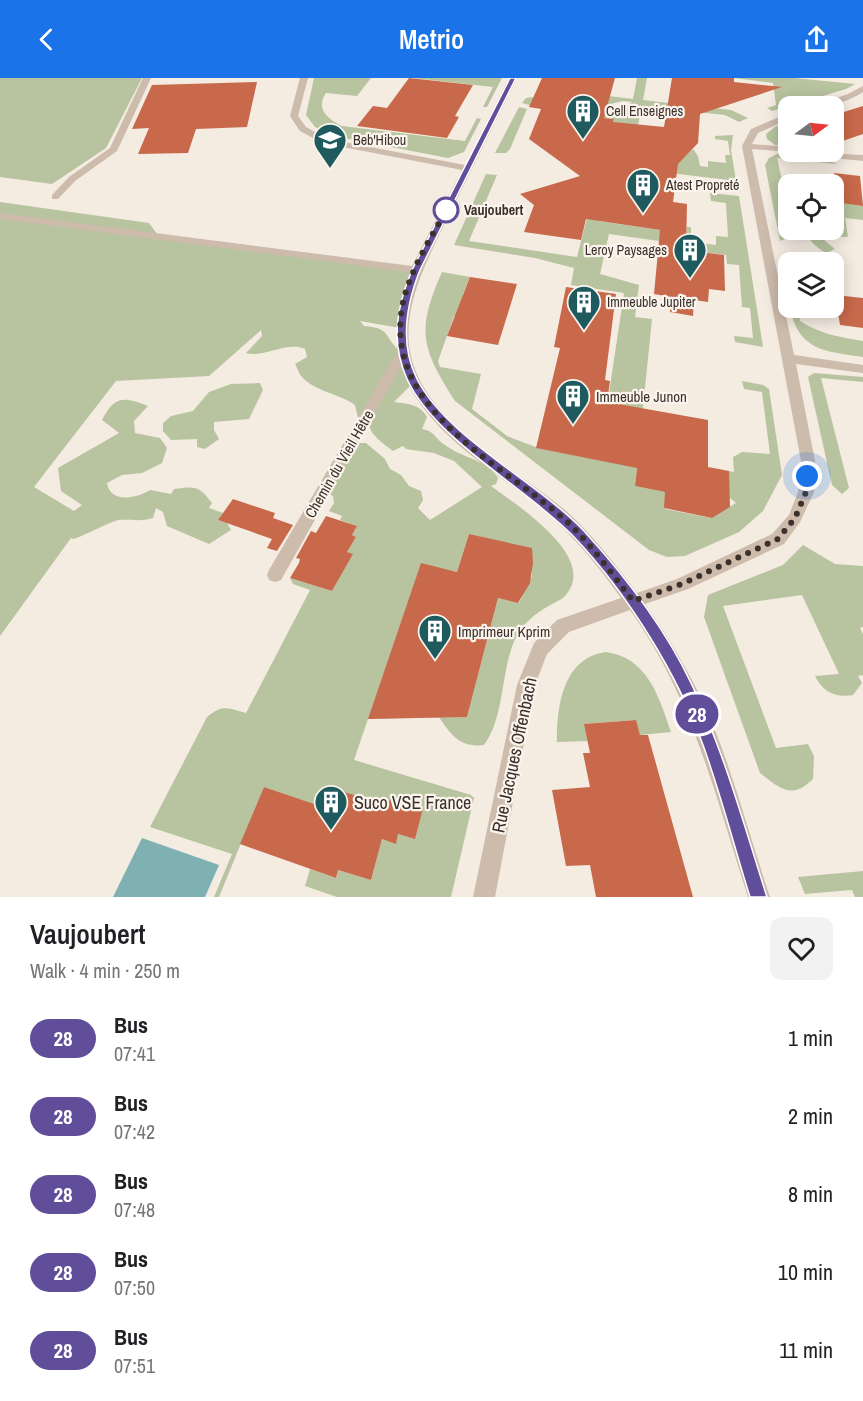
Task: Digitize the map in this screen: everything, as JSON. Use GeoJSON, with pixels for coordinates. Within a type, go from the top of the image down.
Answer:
{"type":"FeatureCollection","features":[{"type":"Feature","properties":{"kind":"street"},"geometry":{"type":"LineString","coordinates":[[55,197],[72,178],[114,149],[147,78]]}},
{"type":"Feature","properties":{"kind":"street"},"geometry":{"type":"LineString","coordinates":[[304,78],[294,116],[303,129],[325,141],[467,168]]}},
{"type":"Feature","properties":{"kind":"street"},"geometry":{"type":"LineString","coordinates":[[513,78],[416,270],[401,313],[403,352],[412,379],[436,414],[571,526],[633,601],[686,686],[710,744],[759,897]]}},
{"type":"Feature","properties":{"kind":"street"},"geometry":{"type":"LineString","coordinates":[[844,98],[863,88]]}},
{"type":"Feature","properties":{"kind":"street"},"geometry":{"type":"LineString","coordinates":[[778,121],[754,131],[747,146],[778,149]]}},
{"type":"Feature","properties":{"kind":"street","name":"Rue Jacques Offenbach"},"geometry":{"type":"LineString","coordinates":[[484,897],[526,685],[540,649],[563,627],[682,584],[778,539],[795,518],[806,492],[808,460],[747,146]]}},
{"type":"Feature","properties":{"kind":"street"},"geometry":{"type":"LineString","coordinates":[[844,156],[863,158]]}},
{"type":"Feature","properties":{"kind":"street"},"geometry":{"type":"LineString","coordinates":[[0,216],[416,270]]}},
{"type":"Feature","properties":{"kind":"street","name":"Chemin du Vieil Hêtre"},"geometry":{"type":"LineString","coordinates":[[275,575],[403,352]]}},
{"type":"Feature","properties":{"kind":"street"},"geometry":{"type":"LineString","coordinates":[[789,359],[863,369]]}},
{"type":"Feature","properties":{"kind":"green space"},"geometry":{"type":"Polygon","coordinates":[[[0,78],[142,78],[106,148],[52,184],[0,177],[0,78]]]}},
{"type":"Feature","properties":{"kind":"green space"},"geometry":{"type":"Polygon","coordinates":[[[314,78],[371,78],[357,96],[326,93],[322,104],[323,109],[328,117],[342,126],[465,141],[477,118],[481,119],[464,152],[448,158],[334,136],[315,127],[306,115],[314,78]]]}},
{"type":"Feature","properties":{"kind":"green space"},"geometry":{"type":"Polygon","coordinates":[[[413,78],[502,78],[487,107],[483,107],[493,87],[413,78]]]}},
{"type":"Feature","properties":{"kind":"green space"},"geometry":{"type":"Polygon","coordinates":[[[637,78],[647,78],[643,100],[731,110],[748,118],[739,122],[725,115],[642,106],[638,125],[678,162],[693,149],[698,156],[700,166],[708,167],[708,161],[726,163],[725,155],[730,155],[728,141],[715,139],[715,136],[733,135],[731,150],[736,181],[630,168],[608,145],[614,119],[595,117],[603,112],[625,110],[626,106],[632,102],[623,101],[594,108],[543,109],[522,103],[526,98],[592,94],[633,99],[637,78]]]}},
{"type":"Feature","properties":{"kind":"green space"},"geometry":{"type":"Polygon","coordinates":[[[734,78],[794,78],[855,84],[822,96],[778,96],[778,109],[772,111],[767,108],[776,105],[773,83],[734,78]]]}},
{"type":"Feature","properties":{"kind":"green space"},"geometry":{"type":"Polygon","coordinates":[[[519,107],[527,109],[510,149],[506,153],[495,153],[519,107]]]}},
{"type":"Feature","properties":{"kind":"green space"},"geometry":{"type":"Polygon","coordinates":[[[778,126],[778,145],[767,139],[766,134],[778,126]]]}},
{"type":"Feature","properties":{"kind":"green space"},"geometry":{"type":"Polygon","coordinates":[[[778,154],[781,174],[778,174],[778,231],[765,165],[769,158],[778,154]]]}},
{"type":"Feature","properties":{"kind":"green space"},"geometry":{"type":"Polygon","coordinates":[[[486,174],[497,175],[469,241],[577,257],[590,206],[598,221],[686,234],[687,227],[691,227],[691,242],[716,245],[716,236],[728,237],[726,203],[711,201],[710,193],[739,196],[763,347],[735,342],[734,336],[753,338],[750,308],[742,307],[739,265],[727,264],[726,255],[659,246],[659,241],[609,234],[600,274],[639,285],[635,317],[652,319],[635,486],[665,492],[665,509],[711,518],[736,503],[729,497],[729,471],[734,472],[733,457],[742,452],[770,454],[762,392],[744,389],[742,381],[763,385],[769,389],[782,475],[763,511],[739,532],[685,556],[667,557],[649,550],[455,401],[435,366],[426,338],[428,309],[442,272],[470,277],[463,294],[462,317],[454,316],[438,361],[440,367],[481,374],[472,409],[507,436],[541,449],[599,460],[624,293],[571,285],[574,268],[535,258],[454,245],[486,174]]]}},
{"type":"Feature","properties":{"kind":"green space"},"geometry":{"type":"Polygon","coordinates":[[[0,202],[149,223],[160,238],[416,270],[400,328],[360,321],[364,326],[380,329],[403,353],[411,385],[394,402],[413,405],[421,409],[427,417],[422,429],[493,472],[498,478],[496,484],[491,486],[535,519],[564,549],[572,565],[573,581],[565,596],[535,615],[525,625],[513,644],[495,722],[484,745],[476,745],[457,739],[439,717],[467,717],[498,598],[519,603],[532,576],[532,549],[469,534],[457,572],[421,564],[369,718],[423,717],[368,719],[354,760],[471,795],[474,798],[451,897],[337,897],[305,886],[310,869],[336,878],[338,870],[371,880],[382,839],[396,843],[398,834],[415,839],[264,787],[219,897],[214,897],[232,854],[150,827],[207,717],[225,708],[246,713],[310,590],[293,584],[290,578],[332,591],[352,555],[347,552],[356,537],[352,535],[357,526],[340,520],[342,516],[329,511],[334,503],[333,496],[329,494],[352,448],[359,443],[366,443],[385,459],[390,469],[401,475],[409,486],[421,491],[423,500],[418,508],[430,520],[482,487],[454,461],[434,453],[406,449],[403,446],[393,451],[385,445],[371,431],[369,422],[358,418],[355,405],[313,386],[302,377],[295,364],[307,357],[305,349],[291,347],[261,353],[246,353],[262,336],[261,330],[209,376],[116,381],[34,487],[74,511],[82,505],[61,491],[58,468],[119,433],[102,420],[116,402],[133,401],[148,406],[134,421],[135,433],[160,438],[167,448],[162,463],[142,473],[122,475],[107,483],[109,490],[119,497],[132,497],[150,490],[171,494],[174,489],[196,488],[204,493],[212,503],[209,508],[223,513],[218,520],[227,523],[231,530],[209,544],[167,526],[163,512],[156,508],[153,518],[116,521],[74,539],[71,538],[0,636],[0,202]]]}},
{"type":"Feature","properties":{"kind":"green space"},"geometry":{"type":"Polygon","coordinates":[[[844,203],[863,206],[863,220],[845,218],[848,237],[844,237],[844,203]]]}},
{"type":"Feature","properties":{"kind":"green space"},"geometry":{"type":"Polygon","coordinates":[[[811,240],[824,240],[835,249],[825,252],[811,240]]]}},
{"type":"Feature","properties":{"kind":"green space"},"geometry":{"type":"Polygon","coordinates":[[[793,318],[800,318],[800,321],[822,332],[863,341],[863,357],[836,353],[815,346],[800,333],[793,318]]]}},
{"type":"Feature","properties":{"kind":"green space"},"geometry":{"type":"Polygon","coordinates":[[[814,373],[863,377],[863,382],[821,378],[849,488],[842,494],[832,485],[808,377],[814,373]]]}},
{"type":"Feature","properties":{"kind":"green space"},"geometry":{"type":"Polygon","coordinates":[[[260,383],[263,390],[249,419],[214,422],[214,430],[219,439],[205,449],[197,447],[197,439],[171,440],[163,431],[163,423],[171,416],[193,411],[209,392],[231,384],[260,383]]]}},
{"type":"Feature","properties":{"kind":"green space"},"geometry":{"type":"Polygon","coordinates":[[[803,545],[835,564],[863,566],[863,627],[860,628],[863,634],[863,675],[858,676],[862,683],[853,695],[841,696],[830,693],[815,676],[839,674],[802,595],[723,606],[776,748],[808,744],[814,756],[813,779],[792,791],[774,784],[760,773],[704,617],[708,595],[783,565],[803,545]]]}},
{"type":"Feature","properties":{"kind":"green space"},"geometry":{"type":"Polygon","coordinates":[[[606,652],[632,662],[642,671],[656,693],[671,732],[640,735],[635,720],[585,724],[588,741],[557,742],[559,713],[565,685],[580,663],[606,652]]]}},
{"type":"Feature","properties":{"kind":"green space"},"geometry":{"type":"Polygon","coordinates":[[[863,871],[863,897],[855,897],[852,890],[805,894],[798,877],[863,871]]]}},
{"type":"Feature","properties":{"kind":"water"},"geometry":{"type":"Polygon","coordinates":[[[142,838],[219,865],[205,897],[113,897],[142,838]]]}},
{"type":"Feature","properties":{"kind":"building"},"geometry":{"type":"Polygon","coordinates":[[[409,78],[473,85],[455,116],[459,117],[447,138],[357,126],[373,106],[387,108],[409,78]]]}},
{"type":"Feature","properties":{"kind":"building"},"geometry":{"type":"Polygon","coordinates":[[[542,78],[615,78],[604,118],[614,119],[613,122],[664,127],[672,78],[734,78],[734,82],[782,87],[700,114],[698,143],[678,164],[673,202],[687,204],[686,250],[724,255],[725,291],[709,289],[708,302],[694,300],[693,316],[670,312],[671,297],[654,294],[660,230],[586,219],[581,240],[524,232],[534,205],[520,194],[580,176],[529,139],[541,109],[529,107],[542,78]]]}},
{"type":"Feature","properties":{"kind":"building"},"geometry":{"type":"Polygon","coordinates":[[[257,82],[247,127],[196,129],[188,153],[138,154],[149,128],[132,129],[152,85],[257,82]]]}},
{"type":"Feature","properties":{"kind":"building"},"geometry":{"type":"Polygon","coordinates":[[[863,106],[863,134],[844,141],[844,112],[863,106]]]}},
{"type":"Feature","properties":{"kind":"building"},"geometry":{"type":"Polygon","coordinates":[[[844,174],[860,176],[863,206],[844,203],[844,174]]]}},
{"type":"Feature","properties":{"kind":"building"},"geometry":{"type":"Polygon","coordinates":[[[470,277],[517,284],[498,345],[447,336],[470,277]]]}},
{"type":"Feature","properties":{"kind":"building"},"geometry":{"type":"Polygon","coordinates":[[[566,287],[616,294],[605,380],[610,381],[607,402],[708,420],[708,467],[729,471],[730,507],[712,518],[664,508],[665,492],[635,486],[637,468],[536,448],[560,348],[554,347],[566,287]]]}},
{"type":"Feature","properties":{"kind":"building"},"geometry":{"type":"Polygon","coordinates":[[[844,296],[863,298],[863,328],[840,325],[839,318],[844,318],[844,296]]]}},
{"type":"Feature","properties":{"kind":"building"},"geometry":{"type":"Polygon","coordinates":[[[233,499],[275,513],[273,518],[293,525],[277,551],[267,548],[272,539],[218,520],[233,499]]]}},
{"type":"Feature","properties":{"kind":"building"},"geometry":{"type":"Polygon","coordinates":[[[326,516],[357,526],[352,535],[356,537],[347,552],[353,554],[332,591],[290,578],[299,563],[300,559],[296,558],[311,531],[316,533],[326,516]]]}},
{"type":"Feature","properties":{"kind":"building","name":"Imprimeur Kprim"},"geometry":{"type":"Polygon","coordinates":[[[469,534],[532,548],[533,563],[530,583],[518,603],[498,598],[467,717],[368,719],[421,563],[457,572],[469,534]]]}},
{"type":"Feature","properties":{"kind":"building"},"geometry":{"type":"Polygon","coordinates":[[[636,720],[640,735],[648,735],[693,897],[596,897],[590,865],[566,866],[552,790],[590,787],[583,753],[590,753],[584,724],[636,720]]]}},
{"type":"Feature","properties":{"kind":"building","name":"Suco VSE France"},"geometry":{"type":"Polygon","coordinates":[[[264,787],[323,807],[330,788],[388,805],[390,799],[423,808],[415,839],[398,834],[396,844],[382,839],[371,880],[338,870],[336,878],[240,844],[264,787]]]}},
{"type":"Feature","properties":{"kind":"bus line","name":"28"},"geometry":{"type":"LineString","coordinates":[[513,78],[416,270],[405,297],[400,328],[403,352],[412,379],[436,414],[563,518],[579,534],[633,601],[660,641],[686,686],[710,744],[759,897]]}},
{"type":"Feature","properties":{"kind":"place","name":"Cell Enseignes"},"geometry":{"type":"Point","coordinates":[583,140]}},
{"type":"Feature","properties":{"kind":"place","name":"Beb'Hibou"},"geometry":{"type":"Point","coordinates":[330,169]}},
{"type":"Feature","properties":{"kind":"place","name":"Vaujoubert"},"geometry":{"type":"Point","coordinates":[446,210]}},
{"type":"Feature","properties":{"kind":"place","name":"Atest Propreté"},"geometry":{"type":"Point","coordinates":[643,214]}},
{"type":"Feature","properties":{"kind":"place","name":"Leroy Paysages"},"geometry":{"type":"Point","coordinates":[690,279]}},
{"type":"Feature","properties":{"kind":"place","name":"Immeuble Jupiter"},"geometry":{"type":"Point","coordinates":[584,331]}},
{"type":"Feature","properties":{"kind":"place","name":"Immeuble Junon"},"geometry":{"type":"Point","coordinates":[573,425]}},
{"type":"Feature","properties":{"kind":"place","name":"Imprimeur Kprim"},"geometry":{"type":"Point","coordinates":[435,660]}},
{"type":"Feature","properties":{"kind":"place","name":"Suco VSE France"},"geometry":{"type":"Point","coordinates":[331,831]}},
{"type":"Feature","properties":{"kind":"route"},"geometry":{"type":"LineString","coordinates":[[446,210],[450,203],[416,270],[401,313],[401,344],[412,379],[436,414],[453,430],[563,518],[579,534],[633,601],[682,584],[778,539],[795,518],[806,492],[807,476]]}}]}
